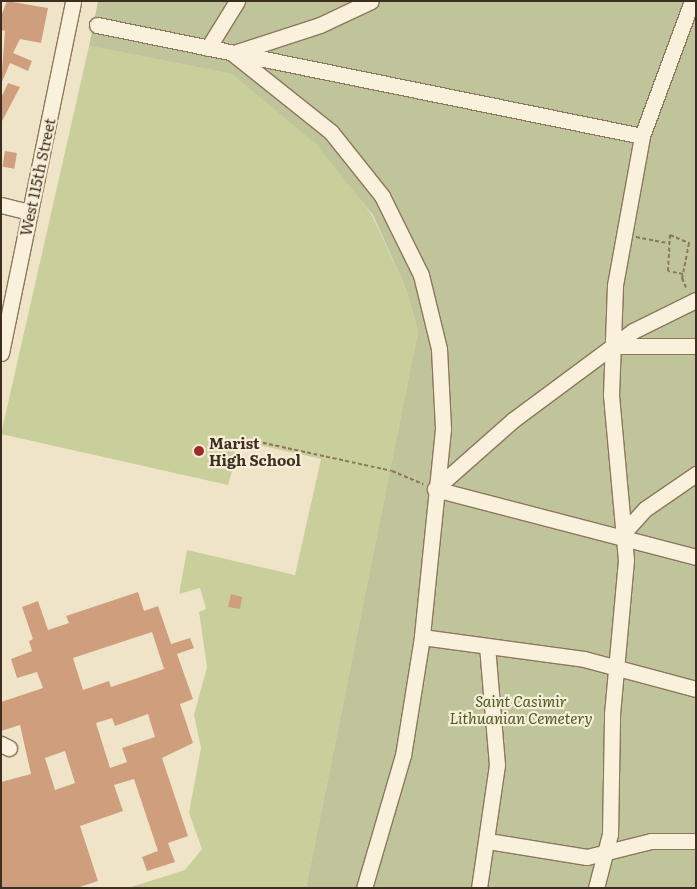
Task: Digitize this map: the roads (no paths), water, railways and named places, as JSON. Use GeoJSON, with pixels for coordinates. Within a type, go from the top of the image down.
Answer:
{"type":"FeatureCollection","features":[{"type":"Feature","properties":{"kind":"street","name":"West 115th Street"},"geometry":{"type":"LineString","coordinates":[[1,353],[73,1]]}},
{"type":"Feature","properties":{"kind":"street"},"geometry":{"type":"LineString","coordinates":[[208,48],[237,1]]}},
{"type":"Feature","properties":{"kind":"street"},"geometry":{"type":"LineString","coordinates":[[232,53],[320,25],[371,1]]}},
{"type":"Feature","properties":{"kind":"street"},"geometry":{"type":"LineString","coordinates":[[596,888],[610,834],[617,666],[626,534],[614,439],[613,346],[622,235],[642,136],[692,1]]}},
{"type":"Feature","properties":{"kind":"street"},"geometry":{"type":"LineString","coordinates":[[97,25],[642,136]]}},
{"type":"Feature","properties":{"kind":"street"},"geometry":{"type":"LineString","coordinates":[[232,53],[332,132],[382,196],[404,233],[421,275],[439,349],[442,430],[422,637],[403,755],[364,888]]}},
{"type":"Feature","properties":{"kind":"street"},"geometry":{"type":"LineString","coordinates":[[1,205],[30,212]]}},
{"type":"Feature","properties":{"kind":"street"},"geometry":{"type":"LineString","coordinates":[[435,489],[513,420],[613,346],[694,300]]}},
{"type":"Feature","properties":{"kind":"street"},"geometry":{"type":"LineString","coordinates":[[613,346],[696,346]]}},
{"type":"Feature","properties":{"kind":"street"},"geometry":{"type":"LineString","coordinates":[[626,534],[645,509],[696,474]]}},
{"type":"Feature","properties":{"kind":"street"},"geometry":{"type":"LineString","coordinates":[[435,489],[626,534],[696,557]]}},
{"type":"Feature","properties":{"kind":"street"},"geometry":{"type":"LineString","coordinates":[[422,637],[617,666],[696,689]]}},
{"type":"Feature","properties":{"kind":"street"},"geometry":{"type":"LineString","coordinates":[[480,888],[497,765],[487,646]]}},
{"type":"Feature","properties":{"kind":"street"},"geometry":{"type":"LineString","coordinates":[[488,841],[568,856],[605,853],[651,841],[696,841]]}},
{"type":"Feature","properties":{"kind":"place","name":"Marist High School"},"geometry":{"type":"Point","coordinates":[199,451]}},
{"type":"Feature","properties":{"kind":"park label","name":"Saint Casimir Lithuanian Cemetery"},"geometry":{"type":"Point","coordinates":[521,708]}}]}
